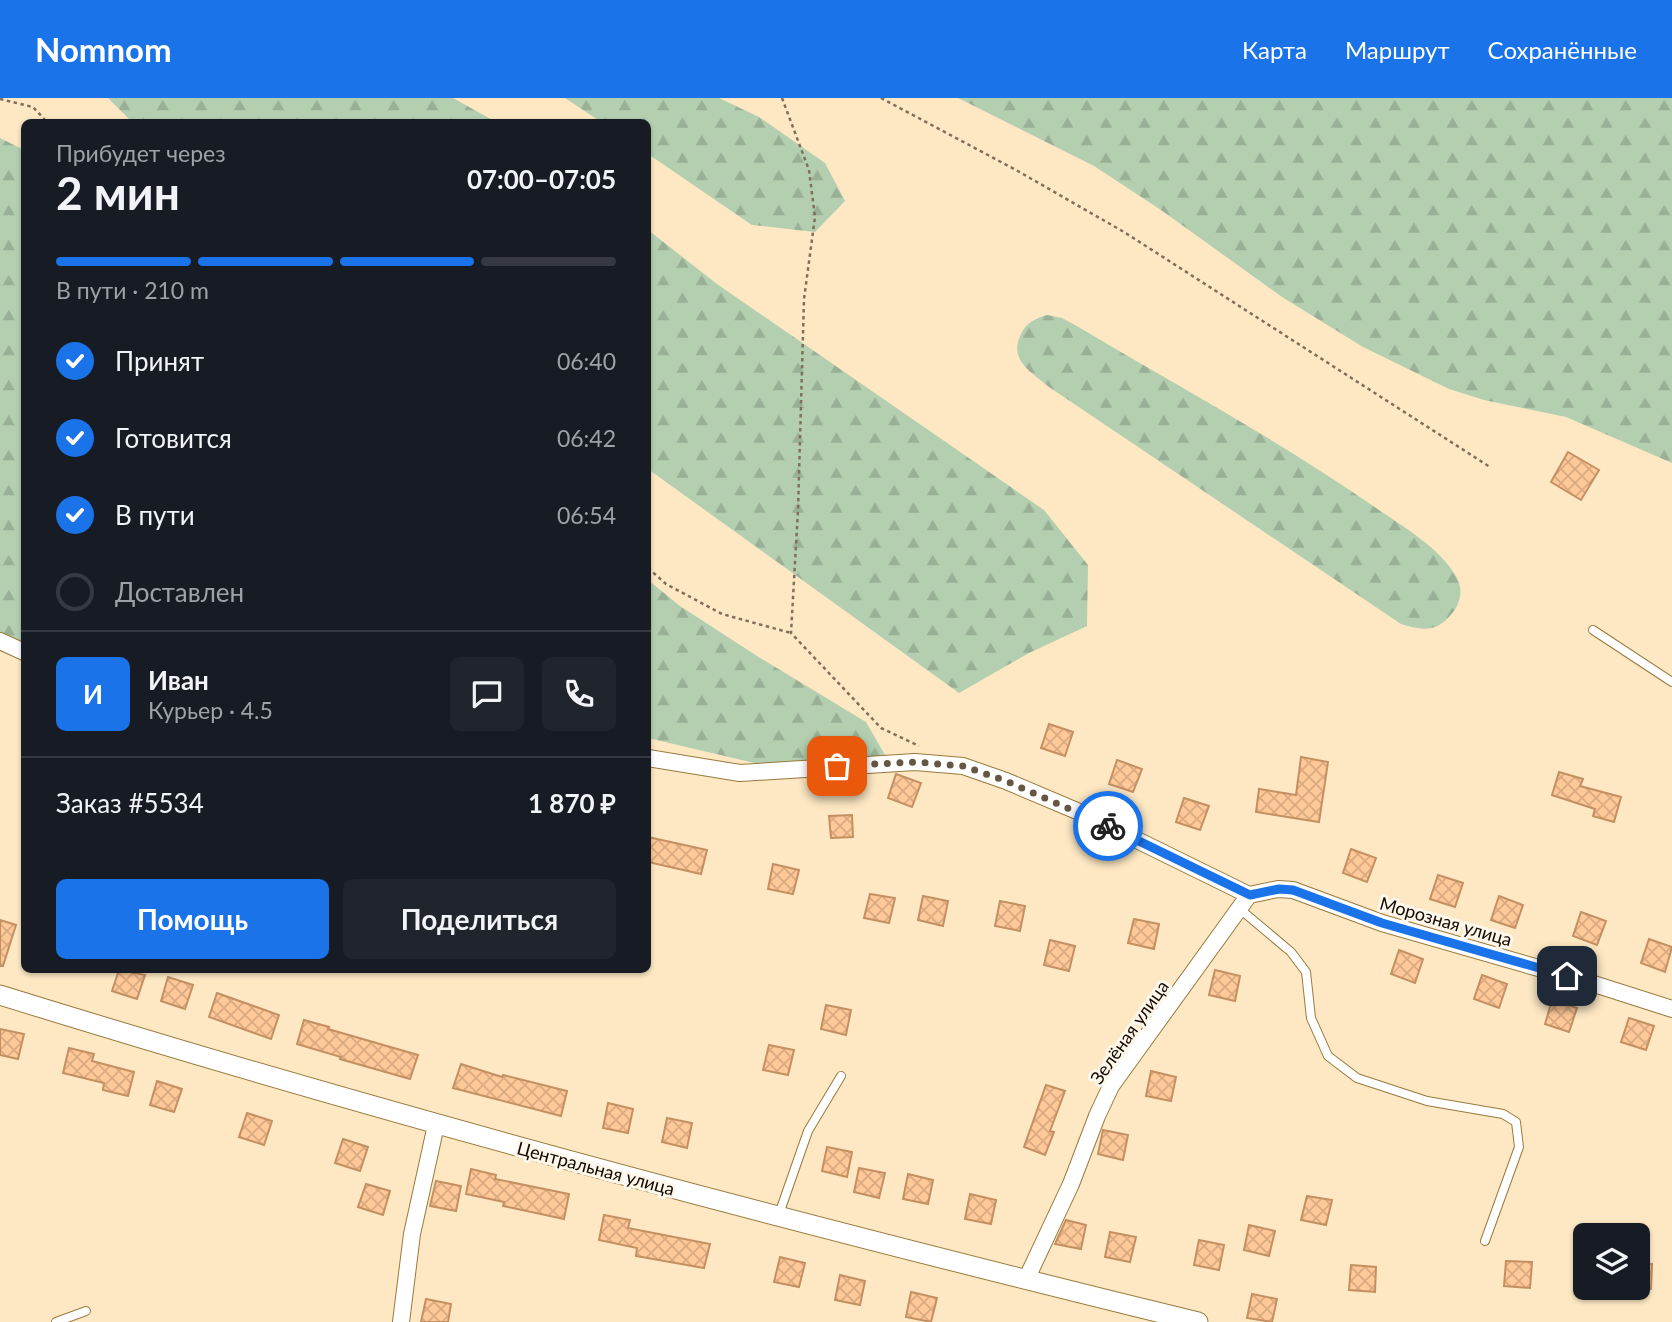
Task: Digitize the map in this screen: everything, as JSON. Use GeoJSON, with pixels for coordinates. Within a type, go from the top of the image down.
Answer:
{"type":"FeatureCollection","features":[{"type":"Feature","properties":{"kind":"street"},"geometry":{"type":"LineString","coordinates":[[0,640],[21,650]]}},
{"type":"Feature","properties":{"kind":"street"},"geometry":{"type":"LineString","coordinates":[[651,758],[740,773],[915,762],[963,766],[1084,814],[1250,895]]}},
{"type":"Feature","properties":{"kind":"street","name":"Морозная улица"},"geometry":{"type":"LineString","coordinates":[[1250,895],[1279,889],[1293,890],[1382,923],[1672,1009]]}},
{"type":"Feature","properties":{"kind":"street","name":"Зелёная улица"},"geometry":{"type":"LineString","coordinates":[[1026,1280],[1071,1184],[1111,1086],[1250,895]]}},
{"type":"Feature","properties":{"kind":"street","name":"Центральная улица"},"geometry":{"type":"LineString","coordinates":[[0,995],[436,1125],[778,1217],[1198,1322]]}},
{"type":"Feature","properties":{"kind":"street"},"geometry":{"type":"LineString","coordinates":[[401,1322],[412,1234],[436,1125]]}},
{"type":"Feature","properties":{"kind":"lane"},"geometry":{"type":"LineString","coordinates":[[1593,630],[1672,682]]}},
{"type":"Feature","properties":{"kind":"lane"},"geometry":{"type":"LineString","coordinates":[[1241,910],[1292,952],[1306,972],[1311,1018],[1328,1056],[1357,1078],[1427,1101],[1503,1114],[1516,1122],[1519,1146],[1485,1241]]}},
{"type":"Feature","properties":{"kind":"lane"},"geometry":{"type":"LineString","coordinates":[[778,1217],[807,1131],[841,1076]]}},
{"type":"Feature","properties":{"kind":"lane"},"geometry":{"type":"LineString","coordinates":[[55,1322],[86,1311]]}},
{"type":"Feature","properties":{"kind":"path"},"geometry":{"type":"LineString","coordinates":[[782,98],[810,170],[815,217],[804,299],[798,510],[791,633]]}},
{"type":"Feature","properties":{"kind":"path"},"geometry":{"type":"LineString","coordinates":[[881,98],[1125,232],[1490,467]]}},
{"type":"Feature","properties":{"kind":"path"},"geometry":{"type":"LineString","coordinates":[[0,99],[33,107],[44,119]]}},
{"type":"Feature","properties":{"kind":"path"},"geometry":{"type":"LineString","coordinates":[[651,571],[666,584],[722,614],[791,633],[881,728],[928,750]]}},
{"type":"Feature","properties":{"kind":"green space"},"geometry":{"type":"Polygon","coordinates":[[[108,98],[453,98],[491,119],[129,119],[108,98]]]}},
{"type":"Feature","properties":{"kind":"green space"},"geometry":{"type":"Polygon","coordinates":[[[565,98],[719,98],[759,117],[825,163],[845,201],[815,232],[752,225],[651,156],[651,119],[596,119],[565,98]]]}},
{"type":"Feature","properties":{"kind":"green space"},"geometry":{"type":"Polygon","coordinates":[[[958,98],[1672,98],[1672,463],[1566,417],[1484,400],[1449,389],[1363,347],[1282,297],[1161,210],[1094,166],[958,98]]]}},
{"type":"Feature","properties":{"kind":"green space"},"geometry":{"type":"Polygon","coordinates":[[[0,138],[21,148],[21,641],[0,636],[0,138]]]}},
{"type":"Feature","properties":{"kind":"green space"},"geometry":{"type":"Polygon","coordinates":[[[651,232],[717,284],[1044,510],[1088,565],[1087,626],[1029,653],[959,693],[651,471],[651,232]]]}},
{"type":"Feature","properties":{"kind":"green space"},"geometry":{"type":"Polygon","coordinates":[[[1047,315],[1062,318],[1075,325],[1227,414],[1340,483],[1408,529],[1447,563],[1458,579],[1460,598],[1455,610],[1435,627],[1419,628],[1401,624],[1049,387],[1023,365],[1017,351],[1021,334],[1026,327],[1035,319],[1047,315]]]}},
{"type":"Feature","properties":{"kind":"green space"},"geometry":{"type":"Polygon","coordinates":[[[651,582],[680,606],[757,656],[866,722],[885,755],[780,769],[651,739],[651,582]]]}},
{"type":"Feature","properties":{"kind":"building"},"geometry":{"type":"Polygon","coordinates":[[[1568,452],[1599,470],[1581,500],[1551,482],[1568,452]]]}},
{"type":"Feature","properties":{"kind":"building"},"geometry":{"type":"Polygon","coordinates":[[[1049,724],[1073,732],[1065,756],[1041,748],[1049,724]]]}},
{"type":"Feature","properties":{"kind":"building"},"geometry":{"type":"Polygon","coordinates":[[[1301,757],[1328,762],[1319,822],[1256,812],[1259,789],[1296,795],[1301,757]]]}},
{"type":"Feature","properties":{"kind":"building"},"geometry":{"type":"Polygon","coordinates":[[[1117,760],[1142,769],[1133,792],[1109,784],[1117,760]]]}},
{"type":"Feature","properties":{"kind":"building"},"geometry":{"type":"Polygon","coordinates":[[[1559,772],[1583,779],[1580,786],[1621,797],[1614,822],[1593,816],[1595,809],[1552,795],[1559,772]]]}},
{"type":"Feature","properties":{"kind":"building"},"geometry":{"type":"Polygon","coordinates":[[[896,774],[921,783],[912,807],[888,798],[896,774]]]}},
{"type":"Feature","properties":{"kind":"building"},"geometry":{"type":"Polygon","coordinates":[[[1184,798],[1209,806],[1200,830],[1176,822],[1184,798]]]}},
{"type":"Feature","properties":{"kind":"building"},"geometry":{"type":"Polygon","coordinates":[[[852,815],[853,837],[831,838],[829,816],[852,815]]]}},
{"type":"Feature","properties":{"kind":"building"},"geometry":{"type":"Polygon","coordinates":[[[651,838],[707,850],[701,874],[651,863],[651,838]]]}},
{"type":"Feature","properties":{"kind":"building"},"geometry":{"type":"Polygon","coordinates":[[[1351,849],[1376,858],[1367,882],[1343,873],[1351,849]]]}},
{"type":"Feature","properties":{"kind":"building"},"geometry":{"type":"Polygon","coordinates":[[[773,864],[799,870],[793,894],[768,889],[773,864]]]}},
{"type":"Feature","properties":{"kind":"building"},"geometry":{"type":"Polygon","coordinates":[[[1438,875],[1463,883],[1455,907],[1430,899],[1438,875]]]}},
{"type":"Feature","properties":{"kind":"building"},"geometry":{"type":"Polygon","coordinates":[[[870,894],[895,898],[889,923],[864,918],[870,894]]]}},
{"type":"Feature","properties":{"kind":"building"},"geometry":{"type":"Polygon","coordinates":[[[923,896],[948,901],[943,926],[918,920],[923,896]]]}},
{"type":"Feature","properties":{"kind":"building"},"geometry":{"type":"Polygon","coordinates":[[[1499,896],[1523,905],[1515,928],[1491,920],[1499,896]]]}},
{"type":"Feature","properties":{"kind":"building"},"geometry":{"type":"Polygon","coordinates":[[[1000,901],[1025,906],[1020,931],[995,926],[1000,901]]]}},
{"type":"Feature","properties":{"kind":"building"},"geometry":{"type":"Polygon","coordinates":[[[1581,912],[1606,921],[1597,945],[1573,936],[1581,912]]]}},
{"type":"Feature","properties":{"kind":"building"},"geometry":{"type":"Polygon","coordinates":[[[1134,919],[1159,924],[1154,949],[1128,943],[1134,919]]]}},
{"type":"Feature","properties":{"kind":"building"},"geometry":{"type":"Polygon","coordinates":[[[0,920],[16,925],[3,966],[0,966],[0,920]]]}},
{"type":"Feature","properties":{"kind":"building"},"geometry":{"type":"Polygon","coordinates":[[[1649,939],[1672,947],[1665,972],[1641,963],[1649,939]]]}},
{"type":"Feature","properties":{"kind":"building"},"geometry":{"type":"Polygon","coordinates":[[[1050,940],[1075,946],[1069,971],[1044,965],[1050,940]]]}},
{"type":"Feature","properties":{"kind":"building"},"geometry":{"type":"Polygon","coordinates":[[[1399,950],[1423,959],[1415,983],[1391,974],[1399,950]]]}},
{"type":"Feature","properties":{"kind":"building"},"geometry":{"type":"Polygon","coordinates":[[[1215,970],[1240,976],[1235,1001],[1209,995],[1215,970]]]}},
{"type":"Feature","properties":{"kind":"building"},"geometry":{"type":"Polygon","coordinates":[[[118,973],[145,975],[137,999],[112,991],[118,973]]]}},
{"type":"Feature","properties":{"kind":"building"},"geometry":{"type":"Polygon","coordinates":[[[1482,975],[1507,984],[1499,1008],[1474,999],[1482,975]]]}},
{"type":"Feature","properties":{"kind":"building"},"geometry":{"type":"Polygon","coordinates":[[[168,977],[193,985],[185,1009],[161,1001],[168,977]]]}},
{"type":"Feature","properties":{"kind":"building"},"geometry":{"type":"Polygon","coordinates":[[[217,993],[279,1015],[271,1039],[209,1017],[217,993]]]}},
{"type":"Feature","properties":{"kind":"building"},"geometry":{"type":"Polygon","coordinates":[[[1552,1000],[1577,1008],[1569,1032],[1545,1024],[1552,1000]]]}},
{"type":"Feature","properties":{"kind":"building"},"geometry":{"type":"Polygon","coordinates":[[[826,1005],[851,1010],[846,1035],[821,1029],[826,1005]]]}},
{"type":"Feature","properties":{"kind":"building"},"geometry":{"type":"Polygon","coordinates":[[[1629,1018],[1654,1026],[1646,1050],[1621,1042],[1629,1018]]]}},
{"type":"Feature","properties":{"kind":"building"},"geometry":{"type":"Polygon","coordinates":[[[304,1020],[418,1055],[410,1079],[297,1044],[304,1020]]]}},
{"type":"Feature","properties":{"kind":"building"},"geometry":{"type":"Polygon","coordinates":[[[0,1029],[24,1034],[18,1059],[0,1055],[0,1029]]]}},
{"type":"Feature","properties":{"kind":"building"},"geometry":{"type":"Polygon","coordinates":[[[769,1045],[794,1050],[788,1075],[763,1070],[769,1045]]]}},
{"type":"Feature","properties":{"kind":"building"},"geometry":{"type":"Polygon","coordinates":[[[69,1048],[94,1054],[92,1061],[134,1072],[128,1096],[103,1090],[104,1083],[63,1073],[69,1048]]]}},
{"type":"Feature","properties":{"kind":"building"},"geometry":{"type":"Polygon","coordinates":[[[461,1064],[502,1077],[503,1075],[567,1091],[561,1116],[453,1088],[461,1064]]]}},
{"type":"Feature","properties":{"kind":"building"},"geometry":{"type":"Polygon","coordinates":[[[1151,1071],[1176,1077],[1171,1101],[1146,1096],[1151,1071]]]}},
{"type":"Feature","properties":{"kind":"building"},"geometry":{"type":"Polygon","coordinates":[[[157,1081],[182,1089],[174,1112],[150,1105],[157,1081]]]}},
{"type":"Feature","properties":{"kind":"building"},"geometry":{"type":"Polygon","coordinates":[[[1046,1085],[1065,1091],[1050,1131],[1054,1132],[1045,1155],[1024,1147],[1046,1085]]]}},
{"type":"Feature","properties":{"kind":"building"},"geometry":{"type":"Polygon","coordinates":[[[608,1103],[633,1109],[628,1133],[603,1128],[608,1103]]]}},
{"type":"Feature","properties":{"kind":"building"},"geometry":{"type":"Polygon","coordinates":[[[247,1113],[272,1121],[264,1145],[239,1137],[247,1113]]]}},
{"type":"Feature","properties":{"kind":"building"},"geometry":{"type":"Polygon","coordinates":[[[667,1118],[692,1123],[687,1148],[662,1142],[667,1118]]]}},
{"type":"Feature","properties":{"kind":"building"},"geometry":{"type":"Polygon","coordinates":[[[1103,1130],[1128,1135],[1123,1160],[1098,1154],[1103,1130]]]}},
{"type":"Feature","properties":{"kind":"building"},"geometry":{"type":"Polygon","coordinates":[[[343,1139],[368,1147],[360,1171],[335,1163],[343,1139]]]}},
{"type":"Feature","properties":{"kind":"building"},"geometry":{"type":"Polygon","coordinates":[[[827,1147],[852,1152],[847,1177],[822,1171],[827,1147]]]}},
{"type":"Feature","properties":{"kind":"building"},"geometry":{"type":"Polygon","coordinates":[[[859,1168],[885,1173],[879,1198],[854,1192],[859,1168]]]}},
{"type":"Feature","properties":{"kind":"building"},"geometry":{"type":"Polygon","coordinates":[[[471,1169],[496,1175],[495,1179],[569,1194],[564,1219],[503,1206],[504,1202],[466,1194],[471,1169]]]}},
{"type":"Feature","properties":{"kind":"building"},"geometry":{"type":"Polygon","coordinates":[[[908,1174],[933,1180],[928,1204],[903,1199],[908,1174]]]}},
{"type":"Feature","properties":{"kind":"building"},"geometry":{"type":"Polygon","coordinates":[[[436,1181],[461,1186],[456,1211],[430,1206],[436,1181]]]}},
{"type":"Feature","properties":{"kind":"building"},"geometry":{"type":"Polygon","coordinates":[[[366,1184],[390,1191],[383,1215],[358,1207],[366,1184]]]}},
{"type":"Feature","properties":{"kind":"building"},"geometry":{"type":"Polygon","coordinates":[[[970,1194],[996,1200],[991,1224],[965,1219],[970,1194]]]}},
{"type":"Feature","properties":{"kind":"building"},"geometry":{"type":"Polygon","coordinates":[[[1307,1196],[1332,1200],[1326,1225],[1301,1220],[1307,1196]]]}},
{"type":"Feature","properties":{"kind":"building"},"geometry":{"type":"Polygon","coordinates":[[[604,1215],[630,1220],[628,1228],[710,1244],[704,1268],[636,1256],[637,1248],[599,1240],[604,1215]]]}},
{"type":"Feature","properties":{"kind":"building"},"geometry":{"type":"Polygon","coordinates":[[[1066,1220],[1086,1225],[1081,1249],[1055,1244],[1066,1220]]]}},
{"type":"Feature","properties":{"kind":"building"},"geometry":{"type":"Polygon","coordinates":[[[1249,1225],[1275,1231],[1269,1256],[1244,1250],[1249,1225]]]}},
{"type":"Feature","properties":{"kind":"building"},"geometry":{"type":"Polygon","coordinates":[[[1110,1232],[1136,1237],[1130,1262],[1105,1257],[1110,1232]]]}},
{"type":"Feature","properties":{"kind":"building"},"geometry":{"type":"Polygon","coordinates":[[[1199,1240],[1224,1245],[1219,1270],[1194,1265],[1199,1240]]]}},
{"type":"Feature","properties":{"kind":"building"},"geometry":{"type":"Polygon","coordinates":[[[780,1257],[805,1263],[799,1287],[774,1282],[780,1257]]]}},
{"type":"Feature","properties":{"kind":"building"},"geometry":{"type":"Polygon","coordinates":[[[1506,1261],[1532,1262],[1530,1288],[1504,1286],[1506,1261]]]}},
{"type":"Feature","properties":{"kind":"building"},"geometry":{"type":"Polygon","coordinates":[[[1650,1264],[1652,1264],[1650,1289],[1650,1264]]]}},
{"type":"Feature","properties":{"kind":"building"},"geometry":{"type":"Polygon","coordinates":[[[1351,1265],[1376,1267],[1375,1292],[1349,1290],[1351,1265]]]}},
{"type":"Feature","properties":{"kind":"building"},"geometry":{"type":"Polygon","coordinates":[[[840,1275],[865,1281],[860,1305],[835,1300],[840,1275]]]}},
{"type":"Feature","properties":{"kind":"building"},"geometry":{"type":"Polygon","coordinates":[[[911,1292],[937,1298],[931,1322],[906,1317],[911,1292]]]}},
{"type":"Feature","properties":{"kind":"building"},"geometry":{"type":"Polygon","coordinates":[[[1252,1294],[1277,1299],[1272,1322],[1247,1318],[1252,1294]]]}},
{"type":"Feature","properties":{"kind":"building"},"geometry":{"type":"Polygon","coordinates":[[[426,1299],[451,1304],[448,1322],[421,1322],[426,1299]]]}},
{"type":"Feature","properties":{"kind":"way so far"},"geometry":{"type":"LineString","coordinates":[[837,766],[915,762],[963,766],[1006,781],[1108,826]]}},
{"type":"Feature","properties":{"kind":"route"},"geometry":{"type":"LineString","coordinates":[[1108,826],[1250,895],[1279,889],[1293,890],[1382,923],[1567,976]]}}]}
